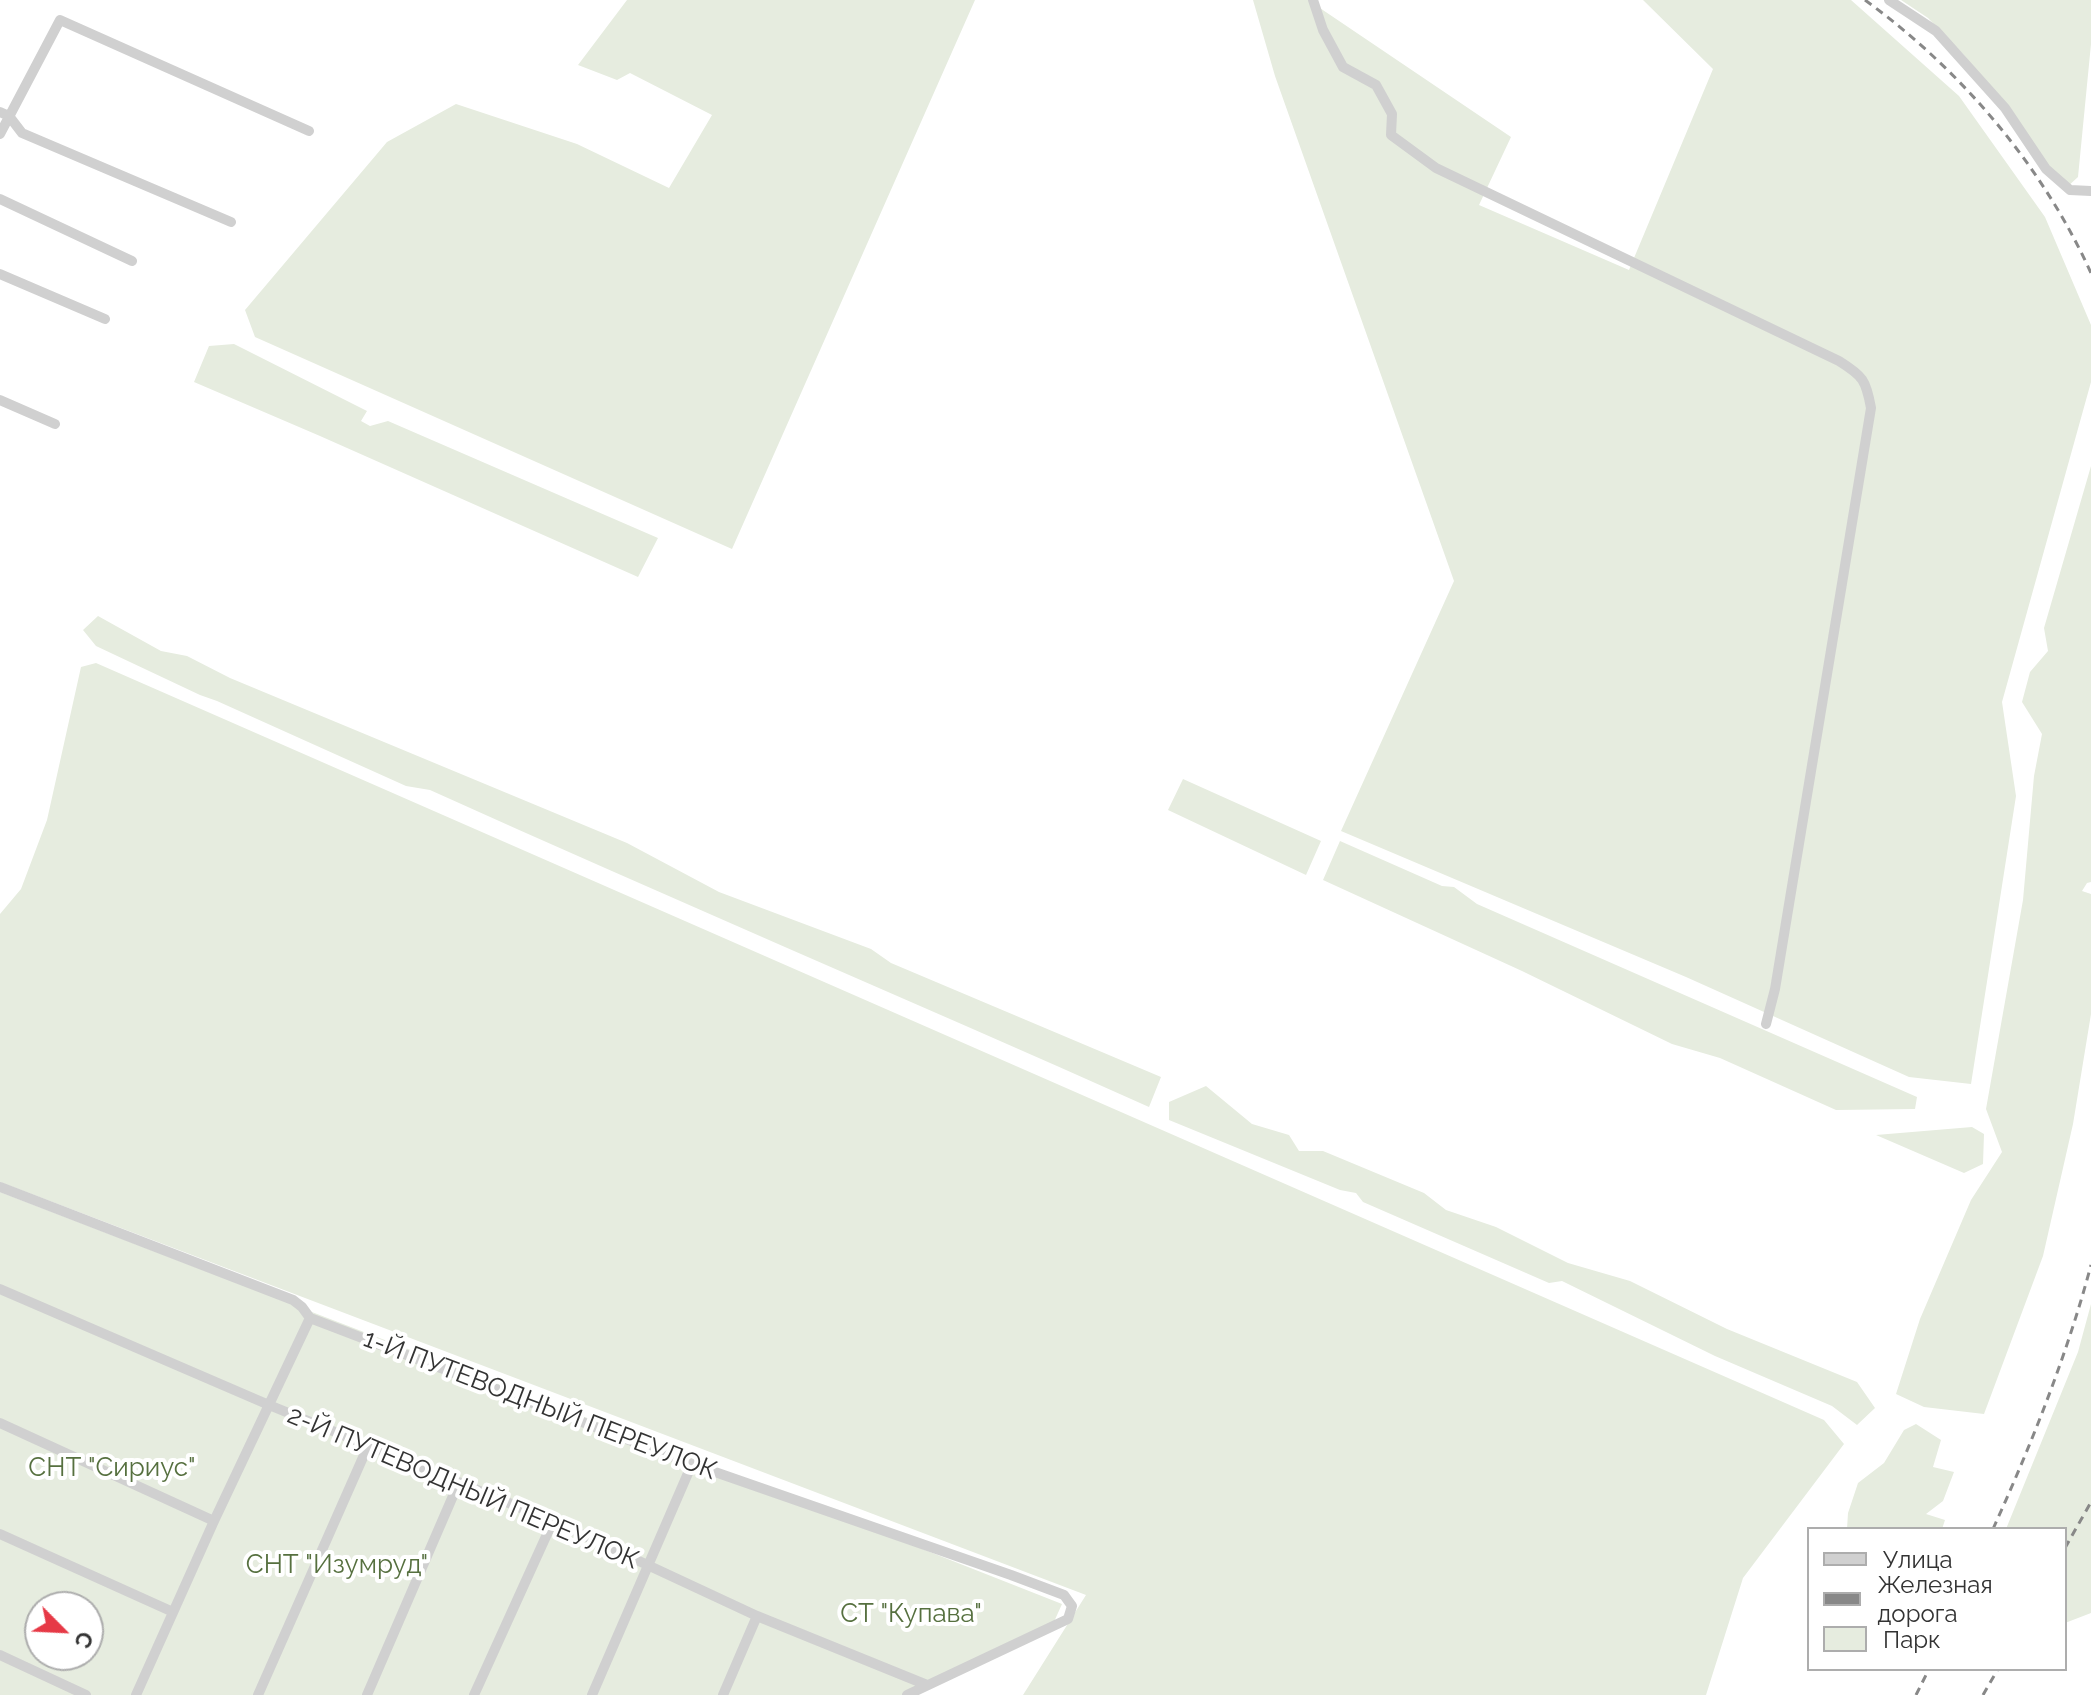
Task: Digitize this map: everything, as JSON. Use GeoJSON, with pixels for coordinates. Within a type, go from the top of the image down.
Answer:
{"type":"FeatureCollection","features":[{"type":"Feature","properties":{"kind":"street"},"geometry":{"type":"LineString","coordinates":[[1313,0],[1323,30],[1343,67],[1376,85],[1392,114],[1391,135],[1436,168],[1839,361],[1858,373],[1866,384],[1871,408],[1775,989],[1766,1024]]}},
{"type":"Feature","properties":{"kind":"street"},"geometry":{"type":"LineString","coordinates":[[1889,0],[1936,31],[2005,108],[2046,169],[2070,190],[2091,191]]}},
{"type":"Feature","properties":{"kind":"street"},"geometry":{"type":"LineString","coordinates":[[0,134],[5,114],[60,20],[309,131]]}},
{"type":"Feature","properties":{"kind":"street"},"geometry":{"type":"LineString","coordinates":[[5,114],[22,133],[231,222]]}},
{"type":"Feature","properties":{"kind":"street"},"geometry":{"type":"LineString","coordinates":[[0,199],[132,261]]}},
{"type":"Feature","properties":{"kind":"street"},"geometry":{"type":"LineString","coordinates":[[0,274],[105,319]]}},
{"type":"Feature","properties":{"kind":"street"},"geometry":{"type":"LineString","coordinates":[[0,400],[55,424]]}},
{"type":"Feature","properties":{"kind":"street","name":"1-Й ПУТЕВОДНЫЙ ПЕРЕУЛОК"},"geometry":{"type":"LineString","coordinates":[[0,1187],[293,1300],[310,1318],[692,1464],[1064,1595],[1072,1606],[1068,1619],[927,1685]]}},
{"type":"Feature","properties":{"kind":"street","name":"2-Й ПУТЕВОДНЫЙ ПЕРЕУЛОК"},"geometry":{"type":"LineString","coordinates":[[0,1289],[269,1405],[553,1521],[757,1616],[927,1685]]}},
{"type":"Feature","properties":{"kind":"street"},"geometry":{"type":"LineString","coordinates":[[136,1695],[310,1318]]}},
{"type":"Feature","properties":{"kind":"street"},"geometry":{"type":"LineString","coordinates":[[0,1423],[214,1521]]}},
{"type":"Feature","properties":{"kind":"street"},"geometry":{"type":"LineString","coordinates":[[258,1695],[368,1446]]}},
{"type":"Feature","properties":{"kind":"street"},"geometry":{"type":"LineString","coordinates":[[592,1695],[692,1464]]}},
{"type":"Feature","properties":{"kind":"street"},"geometry":{"type":"LineString","coordinates":[[367,1695],[459,1482]]}},
{"type":"Feature","properties":{"kind":"street"},"geometry":{"type":"LineString","coordinates":[[474,1695],[553,1521]]}},
{"type":"Feature","properties":{"kind":"street"},"geometry":{"type":"LineString","coordinates":[[0,1534],[173,1612]]}},
{"type":"Feature","properties":{"kind":"street"},"geometry":{"type":"LineString","coordinates":[[723,1695],[757,1616]]}},
{"type":"Feature","properties":{"kind":"street"},"geometry":{"type":"LineString","coordinates":[[0,1655],[86,1695]]}},
{"type":"Feature","properties":{"kind":"street"},"geometry":{"type":"LineString","coordinates":[[907,1695],[927,1685]]}},
{"type":"Feature","properties":{"kind":"green space"},"geometry":{"type":"Polygon","coordinates":[[[627,0],[975,0],[732,549],[255,337],[245,310],[387,142],[456,104],[577,144],[669,188],[712,115],[630,73],[617,80],[578,65],[627,0]]]}},
{"type":"Feature","properties":{"kind":"green space"},"geometry":{"type":"Polygon","coordinates":[[[1253,0],[1308,0],[1511,137],[1479,205],[1629,270],[1713,69],[1643,0],[1851,0],[1959,96],[2045,217],[2091,325],[2091,382],[2002,702],[2016,796],[1971,1084],[1909,1077],[1686,977],[1341,831],[1454,581],[1275,76],[1253,0]]]}},
{"type":"Feature","properties":{"kind":"green space"},"geometry":{"type":"Polygon","coordinates":[[[1901,0],[2091,0],[2091,44],[2078,177],[2066,188],[1964,55],[1928,18],[1901,0]]]}},
{"type":"Feature","properties":{"kind":"green space"},"geometry":{"type":"Polygon","coordinates":[[[234,344],[367,411],[361,421],[370,426],[388,421],[658,538],[638,577],[194,382],[209,346],[234,344]]]}},
{"type":"Feature","properties":{"kind":"green space"},"geometry":{"type":"Polygon","coordinates":[[[2091,466],[2091,882],[2082,891],[2091,894],[2091,1014],[2073,1124],[2043,1256],[1984,1414],[1924,1407],[1896,1394],[1920,1319],[1971,1200],[2002,1152],[1986,1109],[2023,900],[2034,776],[2042,734],[2022,702],[2030,672],[2048,651],[2044,628],[2091,466]]]}},
{"type":"Feature","properties":{"kind":"green space"},"geometry":{"type":"Polygon","coordinates":[[[98,616],[161,651],[187,656],[230,678],[627,843],[719,892],[871,949],[891,963],[1161,1077],[1149,1107],[430,790],[406,786],[200,695],[96,646],[83,630],[98,616]]]}},
{"type":"Feature","properties":{"kind":"green space"},"geometry":{"type":"Polygon","coordinates":[[[96,663],[1824,1420],[1844,1444],[1743,1578],[1706,1695],[1023,1695],[1086,1595],[0,1182],[0,914],[21,889],[47,820],[81,667],[96,663]]]}},
{"type":"Feature","properties":{"kind":"green space"},"geometry":{"type":"Polygon","coordinates":[[[1183,779],[1321,841],[1306,875],[1168,810],[1183,779]]]}},
{"type":"Feature","properties":{"kind":"green space"},"geometry":{"type":"Polygon","coordinates":[[[1340,841],[1442,886],[1454,887],[1477,904],[1917,1097],[1915,1109],[1836,1110],[1720,1058],[1672,1044],[1323,880],[1340,841]]]}},
{"type":"Feature","properties":{"kind":"green space"},"geometry":{"type":"Polygon","coordinates":[[[1206,1086],[1252,1124],[1289,1135],[1299,1151],[1323,1151],[1424,1193],[1446,1210],[1496,1227],[1568,1263],[1630,1281],[1727,1329],[1857,1382],[1875,1408],[1857,1425],[1832,1406],[1715,1356],[1562,1281],[1549,1283],[1363,1202],[1356,1193],[1340,1190],[1169,1120],[1169,1102],[1206,1086]]]}},
{"type":"Feature","properties":{"kind":"green space"},"geometry":{"type":"Polygon","coordinates":[[[1972,1127],[1984,1134],[1983,1164],[1964,1173],[1876,1135],[1972,1127]]]}},
{"type":"Feature","properties":{"kind":"green space"},"geometry":{"type":"Polygon","coordinates":[[[0,1192],[1062,1604],[1053,1624],[904,1695],[0,1695],[0,1192]]]}},
{"type":"Feature","properties":{"kind":"green space"},"geometry":{"type":"Polygon","coordinates":[[[2091,1304],[2091,1613],[2067,1622],[2067,1527],[2007,1527],[2078,1352],[2091,1304]]]}},
{"type":"Feature","properties":{"kind":"green space"},"geometry":{"type":"Polygon","coordinates":[[[1916,1424],[1941,1440],[1933,1467],[1954,1472],[1943,1501],[1926,1514],[1945,1520],[1943,1527],[1847,1527],[1848,1513],[1858,1483],[1884,1463],[1904,1430],[1916,1424]]]}},
{"type":"Feature","properties":{"kind":"railway"},"geometry":{"type":"LineString","coordinates":[[1865,0],[1934,57],[1996,122],[2049,195],[2091,273]]}},
{"type":"Feature","properties":{"kind":"railway"},"geometry":{"type":"LineString","coordinates":[[1994,1527],[2048,1398],[2091,1265]]}},
{"type":"Feature","properties":{"kind":"railway"},"geometry":{"type":"LineString","coordinates":[[2067,1544],[2091,1502]]}},
{"type":"Feature","properties":{"kind":"railway"},"geometry":{"type":"LineString","coordinates":[[1916,1695],[1928,1671]]}},
{"type":"Feature","properties":{"kind":"railway"},"geometry":{"type":"LineString","coordinates":[[1983,1695],[1997,1671]]}},
{"type":"Feature","properties":{"kind":"park label","name":"СНТ \"Сириус\""},"geometry":{"type":"Point","coordinates":[112,1468]}},
{"type":"Feature","properties":{"kind":"park label","name":"СНТ \"Изумруд\""},"geometry":{"type":"Point","coordinates":[337,1565]}},
{"type":"Feature","properties":{"kind":"park label","name":"СТ \"Купава\""},"geometry":{"type":"Point","coordinates":[911,1614]}}]}
